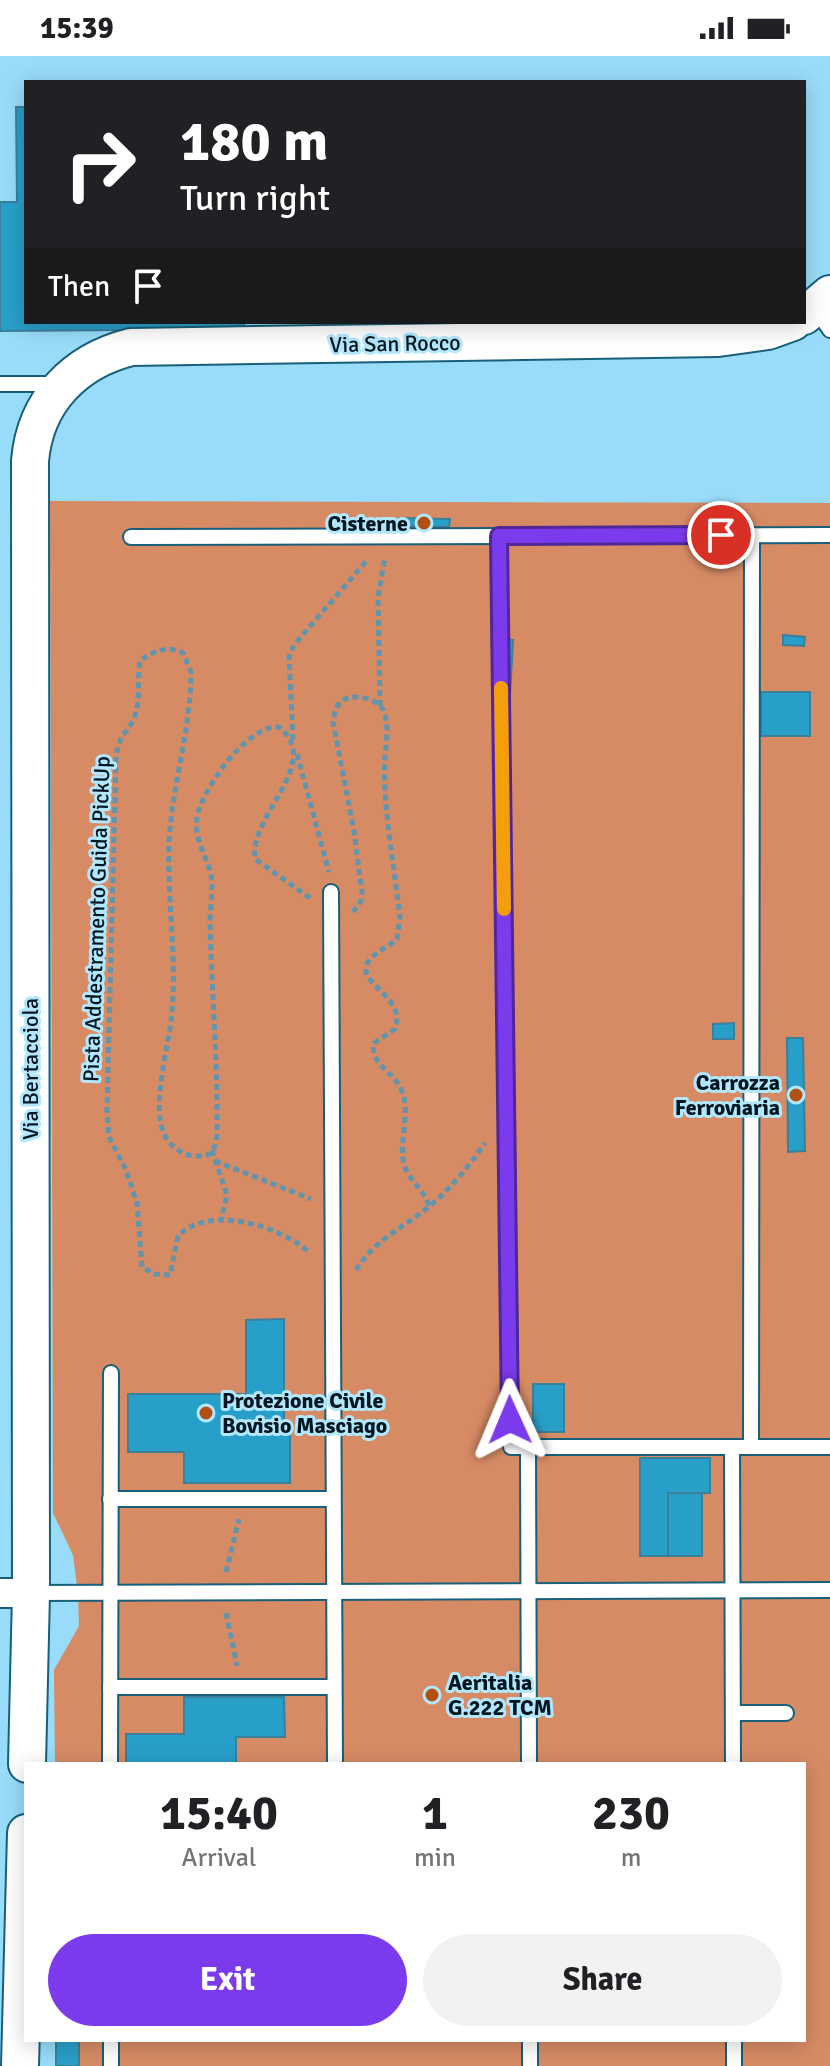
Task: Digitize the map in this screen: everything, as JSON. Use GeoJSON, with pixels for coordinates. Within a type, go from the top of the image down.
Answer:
{"type":"FeatureCollection","features":[{"type":"Feature","properties":{"kind":"street","name":"Via San Rocco"},"geometry":{"type":"LineString","coordinates":[[265,342],[718,338],[768,331],[787,324]]}},
{"type":"Feature","properties":{"kind":"street","name":"Via Bertacciola"},"geometry":{"type":"LineString","coordinates":[[27,1762],[16,1593],[30,461],[38,422],[51,399],[63,384],[89,363],[131,347],[265,342]]}},
{"type":"Feature","properties":{"kind":"street"},"geometry":{"type":"LineString","coordinates":[[20,2066],[24,1911]]}},
{"type":"Feature","properties":{"kind":"lane"},"geometry":{"type":"LineString","coordinates":[[0,384],[63,384]]}},
{"type":"Feature","properties":{"kind":"lane"},"geometry":{"type":"LineString","coordinates":[[751,1447],[752,535]]}},
{"type":"Feature","properties":{"kind":"lane"},"geometry":{"type":"LineString","coordinates":[[131,537],[830,535]]}},
{"type":"Feature","properties":{"kind":"lane"},"geometry":{"type":"LineString","coordinates":[[499,536],[511,1447],[830,1447]]}},
{"type":"Feature","properties":{"kind":"lane"},"geometry":{"type":"LineString","coordinates":[[331,892],[335,1762]]}},
{"type":"Feature","properties":{"kind":"lane"},"geometry":{"type":"LineString","coordinates":[[110,1762],[111,1373]]}},
{"type":"Feature","properties":{"kind":"lane"},"geometry":{"type":"LineString","coordinates":[[528,1447],[529,1762]]}},
{"type":"Feature","properties":{"kind":"lane"},"geometry":{"type":"LineString","coordinates":[[732,1447],[733,1762]]}},
{"type":"Feature","properties":{"kind":"lane"},"geometry":{"type":"LineString","coordinates":[[110,1499],[333,1499]]}},
{"type":"Feature","properties":{"kind":"lane"},"geometry":{"type":"LineString","coordinates":[[16,1593],[830,1590]]}},
{"type":"Feature","properties":{"kind":"lane"},"geometry":{"type":"LineString","coordinates":[[110,1687],[334,1687]]}},
{"type":"Feature","properties":{"kind":"lane"},"geometry":{"type":"LineString","coordinates":[[733,1713],[786,1713]]}},
{"type":"Feature","properties":{"kind":"lane"},"geometry":{"type":"LineString","coordinates":[[111,2042],[111,2066]]}},
{"type":"Feature","properties":{"kind":"lane"},"geometry":{"type":"LineString","coordinates":[[530,2042],[530,2066]]}},
{"type":"Feature","properties":{"kind":"lane"},"geometry":{"type":"LineString","coordinates":[[734,2042],[734,2066]]}},
{"type":"Feature","properties":{"kind":"path"},"geometry":{"type":"LineString","coordinates":[[380,707],[378,598],[388,536]]}},
{"type":"Feature","properties":{"kind":"path"},"geometry":{"type":"LineString","coordinates":[[331,892],[329,871],[293,741],[289,657],[294,645],[388,536]]}},
{"type":"Feature","properties":{"kind":"path","name":"Pista Addestramento Guida PickUp"},"geometry":{"type":"LineString","coordinates":[[221,1220],[227,1195],[215,1161],[214,1148],[202,1156],[185,1154],[170,1143],[163,1132],[161,1116],[160,1101],[172,1011],[169,841],[191,672],[183,653],[160,650],[140,661],[136,713],[133,723],[120,736],[118,744],[108,1063],[109,1137],[126,1170],[137,1203],[142,1267],[148,1272],[170,1275],[178,1236],[192,1225],[221,1220],[248,1223],[283,1234],[299,1242],[320,1261],[332,1264]]}},
{"type":"Feature","properties":{"kind":"path"},"geometry":{"type":"LineString","coordinates":[[332,1317],[346,1286],[369,1252],[446,1191],[484,1145],[506,1107]]}},
{"type":"Feature","properties":{"kind":"path"},"geometry":{"type":"LineString","coordinates":[[215,1161],[332,1207]]}},
{"type":"Feature","properties":{"kind":"path"},"geometry":{"type":"LineString","coordinates":[[241,1686],[222,1592],[243,1499]]}},
{"type":"Feature","properties":{"kind":"shaded area"},"geometry":{"type":"Polygon","coordinates":[[[50,501],[830,503],[830,2066],[56,2066],[56,2042],[806,2042],[806,1762],[55,1762],[54,1670],[79,1626],[73,1555],[53,1513],[50,501]]]}},
{"type":"Feature","properties":{"kind":"building"},"geometry":{"type":"Polygon","coordinates":[[[16,107],[24,107],[24,324],[244,324],[244,329],[0,331],[0,202],[17,202],[16,107]]]}},
{"type":"Feature","properties":{"kind":"building","name":"Cisterne"},"geometry":{"type":"Polygon","coordinates":[[[399,518],[450,519],[449,527],[399,526],[399,518]]]}},
{"type":"Feature","properties":{"kind":"building"},"geometry":{"type":"Polygon","coordinates":[[[783,635],[805,637],[804,646],[783,645],[783,635]]]}},
{"type":"Feature","properties":{"kind":"building"},"geometry":{"type":"Polygon","coordinates":[[[500,639],[513,640],[510,696],[497,695],[500,639]]]}},
{"type":"Feature","properties":{"kind":"building"},"geometry":{"type":"Polygon","coordinates":[[[761,692],[810,692],[810,736],[761,736],[761,692]]]}},
{"type":"Feature","properties":{"kind":"building"},"geometry":{"type":"Polygon","coordinates":[[[734,1023],[734,1039],[713,1039],[713,1024],[734,1023]]]}},
{"type":"Feature","properties":{"kind":"building","name":"Carrozza Ferroviaria"},"geometry":{"type":"Polygon","coordinates":[[[787,1038],[803,1038],[805,1151],[788,1152],[787,1038]]]}},
{"type":"Feature","properties":{"kind":"building","name":"Protezione Civile Bovisio Masciago"},"geometry":{"type":"Polygon","coordinates":[[[284,1319],[284,1432],[290,1432],[290,1483],[184,1483],[184,1452],[128,1452],[128,1394],[246,1394],[246,1320],[284,1319]]]}},
{"type":"Feature","properties":{"kind":"building"},"geometry":{"type":"Polygon","coordinates":[[[533,1384],[564,1384],[564,1432],[533,1432],[533,1384]]]}},
{"type":"Feature","properties":{"kind":"building"},"geometry":{"type":"Polygon","coordinates":[[[640,1458],[710,1458],[710,1493],[668,1493],[668,1556],[640,1556],[640,1458]]]}},
{"type":"Feature","properties":{"kind":"building"},"geometry":{"type":"Polygon","coordinates":[[[668,1493],[702,1493],[702,1556],[668,1556],[668,1493]]]}},
{"type":"Feature","properties":{"kind":"building"},"geometry":{"type":"Polygon","coordinates":[[[184,1697],[284,1697],[285,1737],[236,1737],[236,1762],[126,1762],[126,1734],[184,1734],[184,1697]]]}},
{"type":"Feature","properties":{"kind":"building"},"geometry":{"type":"Polygon","coordinates":[[[56,2042],[79,2042],[79,2066],[56,2066],[56,2042]]]}},
{"type":"Feature","properties":{"kind":"slow traffic"},"geometry":{"type":"LineString","coordinates":[[501,688],[504,909]]}},
{"type":"Feature","properties":{"kind":"place","name":"Cisterne"},"geometry":{"type":"Point","coordinates":[424,523]}},
{"type":"Feature","properties":{"kind":"place","name":"Carrozza Ferroviaria"},"geometry":{"type":"Point","coordinates":[796,1095]}},
{"type":"Feature","properties":{"kind":"place","name":"Protezione Civile Bovisio Masciago"},"geometry":{"type":"Point","coordinates":[206,1413]}},
{"type":"Feature","properties":{"kind":"place","name":"Aeritalia G.222 TCM"},"geometry":{"type":"Point","coordinates":[432,1695]}},
{"type":"Feature","properties":{"kind":"route"},"geometry":{"type":"LineString","coordinates":[[510,1420],[499,536],[721,535]]}}]}
